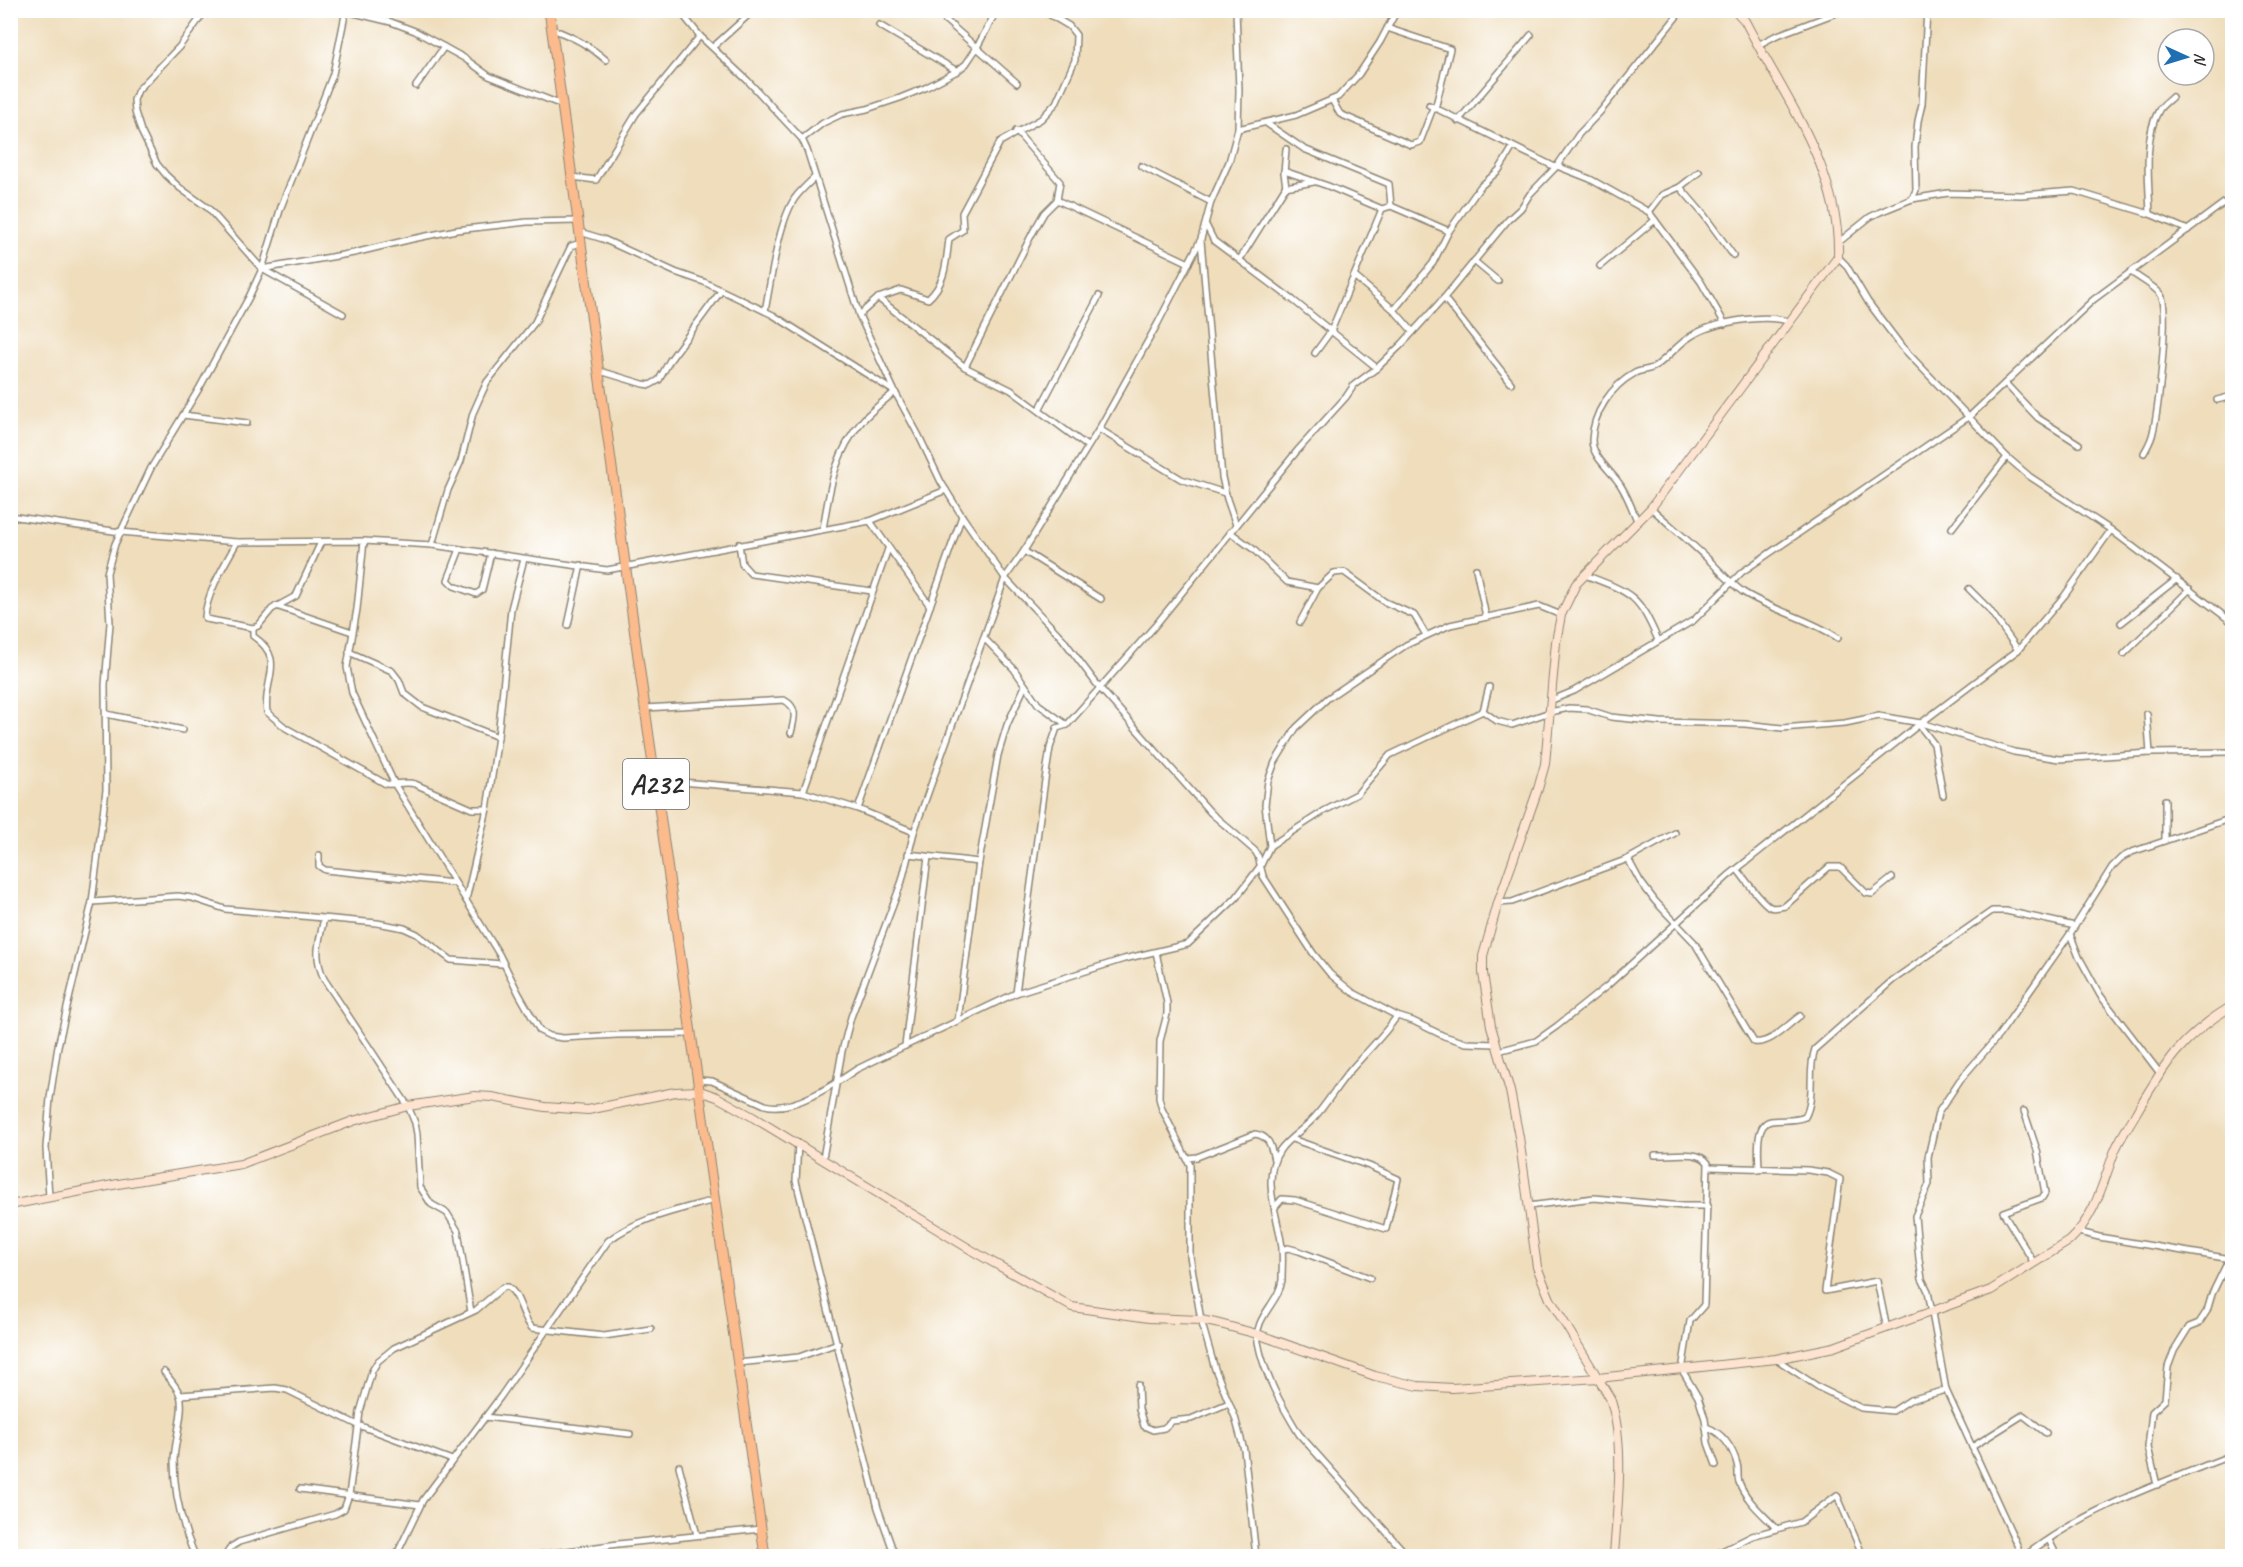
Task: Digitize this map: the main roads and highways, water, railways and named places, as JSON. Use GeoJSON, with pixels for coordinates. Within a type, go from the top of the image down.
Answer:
{"type":"FeatureCollection","features":[{"type":"Feature","properties":{"kind":"main road","name":"A232"},"geometry":{"type":"LineString","coordinates":[[549,10],[765,1557]]}}]}
